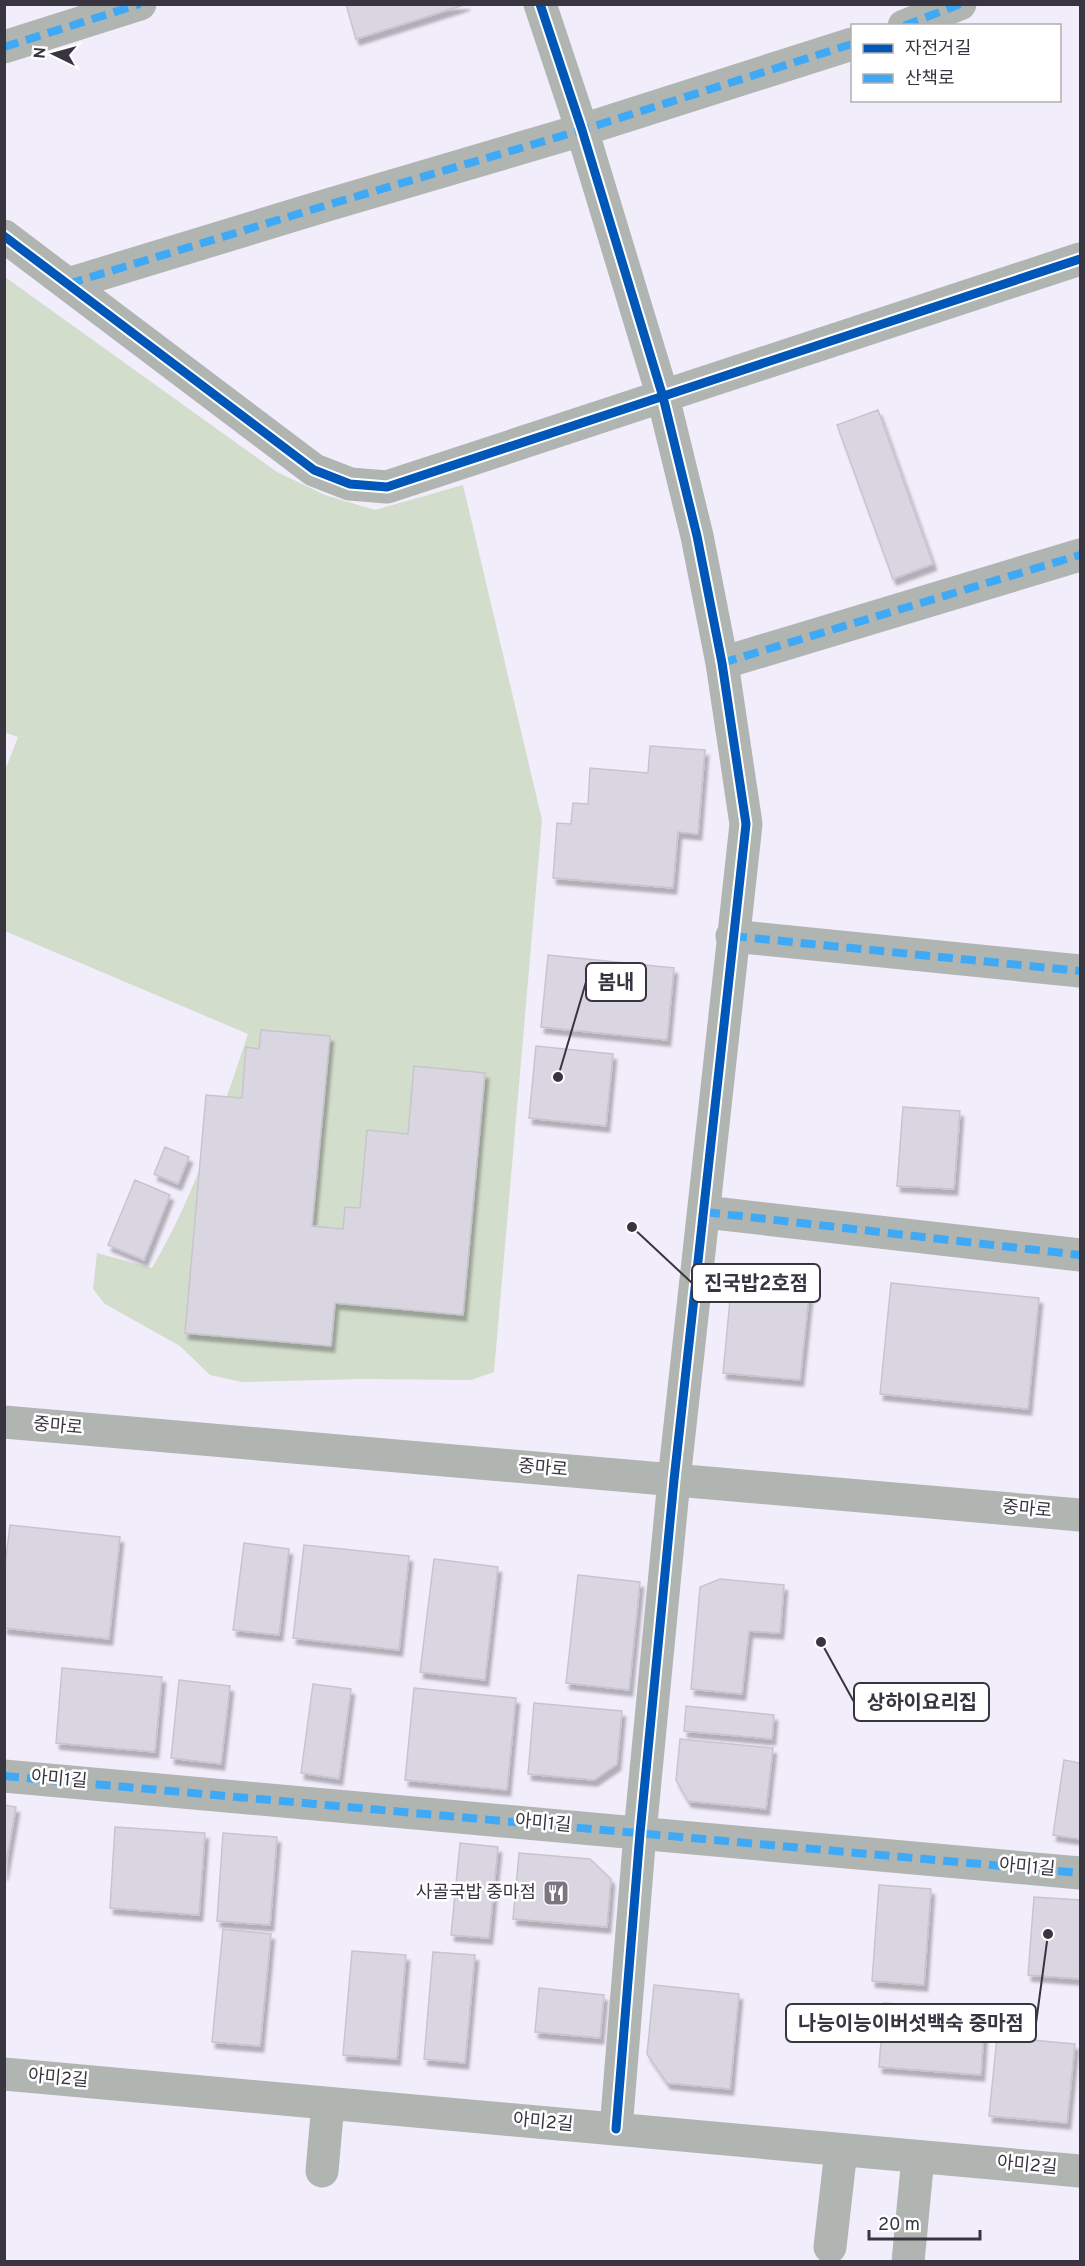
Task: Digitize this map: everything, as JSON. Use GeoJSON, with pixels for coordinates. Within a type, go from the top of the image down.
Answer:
{"type":"FeatureCollection","features":[{"type":"Feature","properties":{"kind":"street"},"geometry":{"type":"LineString","coordinates":[[4,47],[140,4]]}},
{"type":"Feature","properties":{"kind":"street"},"geometry":{"type":"LineString","coordinates":[[540,4],[582,130],[663,397],[697,536],[722,663],[746,824],[674,1480],[640,1833],[616,2129]]}},
{"type":"Feature","properties":{"kind":"street"},"geometry":{"type":"LineString","coordinates":[[909,24],[960,4]]}},
{"type":"Feature","properties":{"kind":"street"},"geometry":{"type":"LineString","coordinates":[[68,284],[582,130],[851,44]]}},
{"type":"Feature","properties":{"kind":"street"},"geometry":{"type":"LineString","coordinates":[[4,236],[314,470],[350,484],[387,487],[1080,259]]}},
{"type":"Feature","properties":{"kind":"street"},"geometry":{"type":"LineString","coordinates":[[722,663],[1080,555]]}},
{"type":"Feature","properties":{"kind":"street"},"geometry":{"type":"LineString","coordinates":[[732,936],[1080,971]]}},
{"type":"Feature","properties":{"kind":"street"},"geometry":{"type":"LineString","coordinates":[[705,1212],[1080,1255]]}},
{"type":"Feature","properties":{"kind":"street","name":"중마로"},"geometry":{"type":"LineString","coordinates":[[4,1422],[1080,1515]]}},
{"type":"Feature","properties":{"kind":"street","name":"아미1길"},"geometry":{"type":"LineString","coordinates":[[4,1776],[1080,1873]]}},
{"type":"Feature","properties":{"kind":"street","name":"아미2길"},"geometry":{"type":"LineString","coordinates":[[4,2074],[1080,2171]]}},
{"type":"Feature","properties":{"kind":"street"},"geometry":{"type":"LineString","coordinates":[[322,2171],[328,2103]]}},
{"type":"Feature","properties":{"kind":"street"},"geometry":{"type":"LineString","coordinates":[[830,2247],[841,2150]]}},
{"type":"Feature","properties":{"kind":"street"},"geometry":{"type":"LineString","coordinates":[[908,2262],[918,2157]]}},
{"type":"Feature","properties":{"kind":"green space"},"geometry":{"type":"Polygon","coordinates":[[[5,277],[277,472],[325,495],[375,510],[463,485],[542,820],[494,1372],[471,1380],[362,1379],[242,1382],[210,1375],[180,1346],[105,1304],[93,1289],[97,1253],[152,1268],[194,1183],[248,1034],[5,931],[4,773],[18,737],[4,732],[5,277]]]}},
{"type":"Feature","properties":{"kind":"building"},"geometry":{"type":"Polygon","coordinates":[[[346,4],[467,4],[356,39],[346,4]]]}},
{"type":"Feature","properties":{"kind":"building"},"geometry":{"type":"Polygon","coordinates":[[[878,410],[933,564],[893,579],[837,425],[878,410]]]}},
{"type":"Feature","properties":{"kind":"building"},"geometry":{"type":"Polygon","coordinates":[[[650,746],[705,750],[698,834],[678,832],[673,888],[553,878],[557,823],[571,824],[573,803],[588,804],[590,768],[648,773],[650,746]]]}},
{"type":"Feature","properties":{"kind":"building"},"geometry":{"type":"Polygon","coordinates":[[[548,955],[674,968],[667,1040],[541,1027],[548,955]]]}},
{"type":"Feature","properties":{"kind":"building"},"geometry":{"type":"Polygon","coordinates":[[[261,1030],[330,1036],[312,1226],[343,1229],[345,1207],[360,1208],[367,1130],[408,1134],[414,1066],[485,1073],[463,1315],[335,1303],[331,1346],[185,1333],[206,1095],[242,1098],[246,1047],[259,1049],[261,1030]]]}},
{"type":"Feature","properties":{"kind":"building"},"geometry":{"type":"Polygon","coordinates":[[[536,1046],[613,1054],[606,1126],[529,1118],[536,1046]]]}},
{"type":"Feature","properties":{"kind":"building"},"geometry":{"type":"Polygon","coordinates":[[[903,1107],[960,1111],[954,1189],[897,1186],[903,1107]]]}},
{"type":"Feature","properties":{"kind":"building"},"geometry":{"type":"Polygon","coordinates":[[[165,1147],[189,1157],[178,1184],[154,1174],[165,1147]]]}},
{"type":"Feature","properties":{"kind":"building"},"geometry":{"type":"Polygon","coordinates":[[[135,1180],[170,1195],[144,1260],[108,1245],[135,1180]]]}},
{"type":"Feature","properties":{"kind":"building"},"geometry":{"type":"Polygon","coordinates":[[[733,1269],[811,1277],[800,1380],[723,1373],[733,1269]]]}},
{"type":"Feature","properties":{"kind":"building"},"geometry":{"type":"Polygon","coordinates":[[[891,1283],[1039,1298],[1028,1409],[880,1394],[891,1283]]]}},
{"type":"Feature","properties":{"kind":"building"},"geometry":{"type":"Polygon","coordinates":[[[10,1525],[120,1537],[109,1639],[4,1628],[4,1574],[10,1525]]]}},
{"type":"Feature","properties":{"kind":"building"},"geometry":{"type":"Polygon","coordinates":[[[244,1543],[289,1549],[279,1635],[233,1630],[244,1543]]]}},
{"type":"Feature","properties":{"kind":"building"},"geometry":{"type":"Polygon","coordinates":[[[304,1545],[409,1556],[399,1650],[293,1638],[304,1545]]]}},
{"type":"Feature","properties":{"kind":"building"},"geometry":{"type":"Polygon","coordinates":[[[434,1559],[498,1567],[485,1680],[420,1672],[434,1559]]]}},
{"type":"Feature","properties":{"kind":"building"},"geometry":{"type":"Polygon","coordinates":[[[578,1575],[640,1582],[629,1690],[566,1683],[578,1575]]]}},
{"type":"Feature","properties":{"kind":"building"},"geometry":{"type":"Polygon","coordinates":[[[720,1579],[784,1585],[780,1633],[749,1631],[742,1694],[691,1689],[700,1587],[720,1579]]]}},
{"type":"Feature","properties":{"kind":"building"},"geometry":{"type":"Polygon","coordinates":[[[62,1668],[162,1677],[155,1752],[56,1743],[62,1668]]]}},
{"type":"Feature","properties":{"kind":"building"},"geometry":{"type":"Polygon","coordinates":[[[179,1680],[230,1686],[221,1764],[171,1758],[179,1680]]]}},
{"type":"Feature","properties":{"kind":"building"},"geometry":{"type":"Polygon","coordinates":[[[313,1684],[351,1689],[339,1779],[301,1773],[313,1684]]]}},
{"type":"Feature","properties":{"kind":"building"},"geometry":{"type":"Polygon","coordinates":[[[414,1688],[516,1698],[507,1790],[405,1780],[414,1688]]]}},
{"type":"Feature","properties":{"kind":"building"},"geometry":{"type":"Polygon","coordinates":[[[534,1703],[622,1711],[617,1764],[594,1780],[528,1774],[534,1703]]]}},
{"type":"Feature","properties":{"kind":"building"},"geometry":{"type":"Polygon","coordinates":[[[686,1706],[774,1715],[772,1739],[684,1731],[686,1706]]]}},
{"type":"Feature","properties":{"kind":"building"},"geometry":{"type":"Polygon","coordinates":[[[680,1739],[773,1748],[766,1809],[688,1801],[676,1780],[680,1739]]]}},
{"type":"Feature","properties":{"kind":"building"},"geometry":{"type":"Polygon","coordinates":[[[1064,1760],[1080,1763],[1080,1839],[1053,1835],[1064,1760]]]}},
{"type":"Feature","properties":{"kind":"building"},"geometry":{"type":"Polygon","coordinates":[[[4,1805],[16,1807],[4,1875],[4,1805]]]}},
{"type":"Feature","properties":{"kind":"building"},"geometry":{"type":"Polygon","coordinates":[[[115,1827],[205,1833],[199,1915],[110,1908],[115,1827]]]}},
{"type":"Feature","properties":{"kind":"building"},"geometry":{"type":"Polygon","coordinates":[[[223,1833],[277,1837],[270,1925],[217,1921],[223,1833]]]}},
{"type":"Feature","properties":{"kind":"building"},"geometry":{"type":"Polygon","coordinates":[[[460,1843],[498,1847],[489,1938],[451,1935],[460,1843]]]}},
{"type":"Feature","properties":{"kind":"building"},"geometry":{"type":"Polygon","coordinates":[[[519,1853],[590,1859],[611,1879],[607,1927],[513,1919],[519,1853]]]}},
{"type":"Feature","properties":{"kind":"building"},"geometry":{"type":"Polygon","coordinates":[[[879,1885],[931,1889],[924,1985],[872,1981],[879,1885]]]}},
{"type":"Feature","properties":{"kind":"building"},"geometry":{"type":"Polygon","coordinates":[[[1034,1897],[1080,1900],[1080,1979],[1028,1975],[1034,1897]]]}},
{"type":"Feature","properties":{"kind":"building"},"geometry":{"type":"Polygon","coordinates":[[[223,1929],[271,1934],[260,2046],[212,2042],[223,1929]]]}},
{"type":"Feature","properties":{"kind":"building"},"geometry":{"type":"Polygon","coordinates":[[[352,1951],[406,1955],[397,2059],[343,2055],[352,1951]]]}},
{"type":"Feature","properties":{"kind":"building"},"geometry":{"type":"Polygon","coordinates":[[[433,1952],[475,1955],[465,2063],[424,2059],[433,1952]]]}},
{"type":"Feature","properties":{"kind":"building"},"geometry":{"type":"Polygon","coordinates":[[[654,1985],[739,1994],[730,2089],[667,2083],[647,2054],[654,1985]]]}},
{"type":"Feature","properties":{"kind":"building"},"geometry":{"type":"Polygon","coordinates":[[[539,1988],[604,1995],[600,2038],[535,2032],[539,1988]]]}},
{"type":"Feature","properties":{"kind":"building"},"geometry":{"type":"Polygon","coordinates":[[[884,2003],[985,2011],[981,2075],[879,2067],[884,2003]]]}},
{"type":"Feature","properties":{"kind":"building"},"geometry":{"type":"Polygon","coordinates":[[[997,2037],[1075,2044],[1067,2123],[989,2116],[997,2037]]]}},
{"type":"Feature","properties":{"kind":"marked path"},"geometry":{"type":"LineString","coordinates":[[4,47],[140,4]]}},
{"type":"Feature","properties":{"kind":"marked path"},"geometry":{"type":"LineString","coordinates":[[909,24],[960,4]]}},
{"type":"Feature","properties":{"kind":"marked path"},"geometry":{"type":"LineString","coordinates":[[68,284],[582,130],[851,44]]}},
{"type":"Feature","properties":{"kind":"marked path"},"geometry":{"type":"LineString","coordinates":[[722,663],[1080,555]]}},
{"type":"Feature","properties":{"kind":"marked path"},"geometry":{"type":"LineString","coordinates":[[732,936],[1080,971]]}},
{"type":"Feature","properties":{"kind":"marked path"},"geometry":{"type":"LineString","coordinates":[[705,1212],[1080,1255]]}},
{"type":"Feature","properties":{"kind":"marked path"},"geometry":{"type":"LineString","coordinates":[[4,1776],[1080,1873]]}},
{"type":"Feature","properties":{"kind":"cycle path"},"geometry":{"type":"LineString","coordinates":[[540,4],[582,130],[663,397],[697,536],[722,663],[746,824],[674,1480],[640,1833],[616,2129]]}},
{"type":"Feature","properties":{"kind":"cycle path"},"geometry":{"type":"LineString","coordinates":[[4,236],[314,470],[350,484],[387,487],[1080,259]]}},
{"type":"Feature","properties":{"kind":"place","name":"봄내"},"geometry":{"type":"Point","coordinates":[558,1077]}},
{"type":"Feature","properties":{"kind":"place","name":"진국밥2호점"},"geometry":{"type":"Point","coordinates":[632,1227]}},
{"type":"Feature","properties":{"kind":"place","name":"상하이요리집"},"geometry":{"type":"Point","coordinates":[821,1642]}},
{"type":"Feature","properties":{"kind":"place","name":"사골국밥 중마점"},"geometry":{"type":"Point","coordinates":[556,1893]}},
{"type":"Feature","properties":{"kind":"place","name":"나능이능이버섯백숙 중마점"},"geometry":{"type":"Point","coordinates":[1048,1934]}}]}
